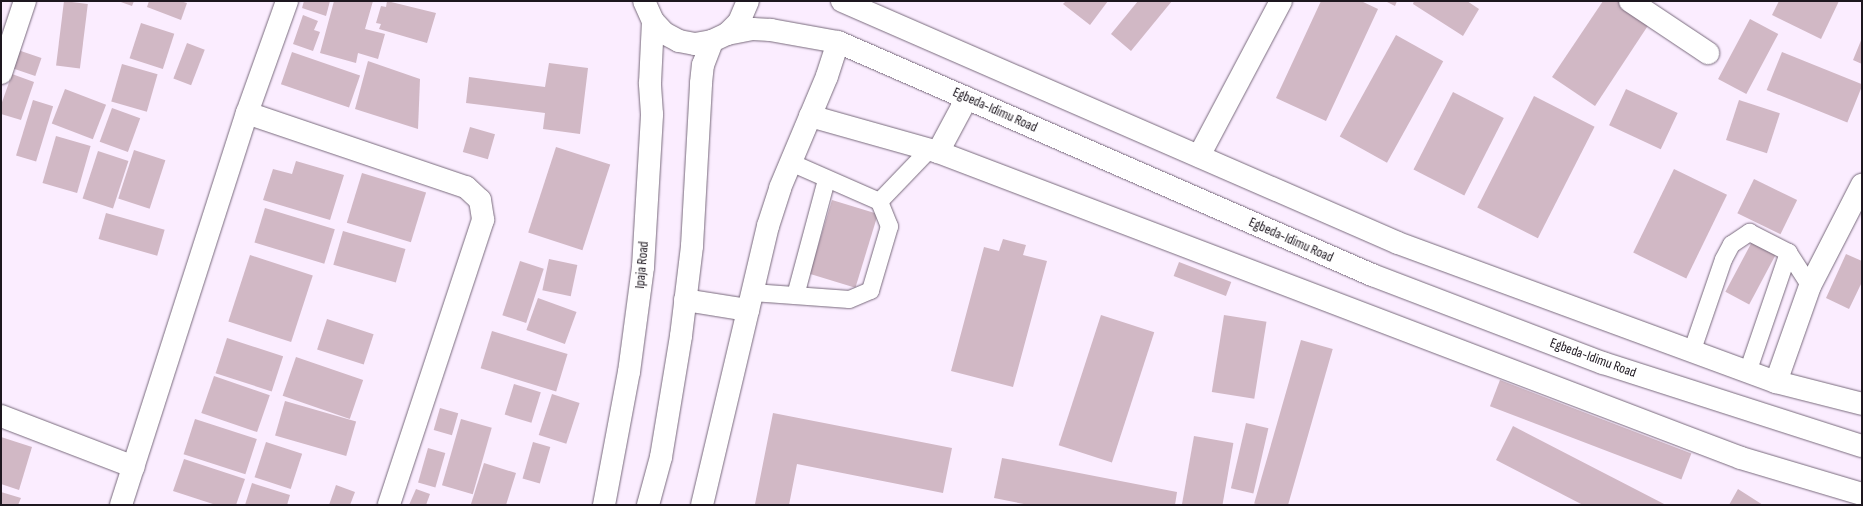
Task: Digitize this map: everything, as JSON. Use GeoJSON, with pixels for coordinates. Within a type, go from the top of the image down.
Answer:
{"type":"FeatureCollection","features":[{"type":"Feature","properties":{"kind":"street"},"geometry":{"type":"LineString","coordinates":[[1,73],[25,1]]}},
{"type":"Feature","properties":{"kind":"street"},"geometry":{"type":"LineString","coordinates":[[121,505],[247,113],[287,1]]}},
{"type":"Feature","properties":{"kind":"street"},"geometry":{"type":"LineString","coordinates":[[644,1],[653,21]]}},
{"type":"Feature","properties":{"kind":"street"},"geometry":{"type":"LineString","coordinates":[[648,505],[661,457],[692,246],[703,65],[719,38],[739,22],[748,1]]}},
{"type":"Feature","properties":{"kind":"street"},"geometry":{"type":"LineString","coordinates":[[842,1],[1398,243],[1747,372],[1776,382],[1862,404]]}},
{"type":"Feature","properties":{"kind":"street"},"geometry":{"type":"LineString","coordinates":[[1199,156],[1281,1]]}},
{"type":"Feature","properties":{"kind":"street"},"geometry":{"type":"LineString","coordinates":[[1630,1],[1708,53]]}},
{"type":"Feature","properties":{"kind":"street","name":"Egbeda-Idimu Road"},"geometry":{"type":"LineString","coordinates":[[653,21],[664,33],[679,41],[695,44],[753,29],[770,30],[838,42],[1372,275],[1604,363],[1862,446]]}},
{"type":"Feature","properties":{"kind":"street","name":"Ipaja Road"},"geometry":{"type":"LineString","coordinates":[[604,505],[629,372],[643,267],[652,114],[650,83],[653,21]]}},
{"type":"Feature","properties":{"kind":"street"},"geometry":{"type":"LineString","coordinates":[[702,505],[768,226],[790,162],[810,116],[838,42]]}},
{"type":"Feature","properties":{"kind":"street"},"geometry":{"type":"LineString","coordinates":[[933,151],[967,98]]}},
{"type":"Feature","properties":{"kind":"street"},"geometry":{"type":"LineString","coordinates":[[247,113],[466,187],[480,200],[483,220],[389,505]]}},
{"type":"Feature","properties":{"kind":"street"},"geometry":{"type":"LineString","coordinates":[[810,116],[933,151],[1741,458],[1862,494]]}},
{"type":"Feature","properties":{"kind":"street"},"geometry":{"type":"LineString","coordinates":[[1776,382],[1810,286],[1862,185]]}},
{"type":"Feature","properties":{"kind":"street"},"geometry":{"type":"LineString","coordinates":[[685,300],[750,301]]}},
{"type":"Feature","properties":{"kind":"street"},"geometry":{"type":"LineString","coordinates":[[1,416],[134,467]]}},
{"type":"Feature","properties":{"kind":"lane"},"geometry":{"type":"LineString","coordinates":[[879,201],[933,151]]}},
{"type":"Feature","properties":{"kind":"lane"},"geometry":{"type":"LineString","coordinates":[[750,301],[795,295],[849,299],[870,290],[889,226],[879,201],[790,162]]}},
{"type":"Feature","properties":{"kind":"lane"},"geometry":{"type":"LineString","coordinates":[[795,295],[826,179]]}},
{"type":"Feature","properties":{"kind":"lane"},"geometry":{"type":"LineString","coordinates":[[1691,352],[1723,259],[1731,244],[1749,232],[1788,252],[1810,286]]}},
{"type":"Feature","properties":{"kind":"lane"},"geometry":{"type":"LineString","coordinates":[[1747,372],[1788,252]]}},
{"type":"Feature","properties":{"kind":"building"},"geometry":{"type":"Polygon","coordinates":[[[64,1],[88,4],[80,68],[56,66],[64,1]]]}},
{"type":"Feature","properties":{"kind":"building"},"geometry":{"type":"Polygon","coordinates":[[[118,1],[134,1],[132,6],[118,1]]]}},
{"type":"Feature","properties":{"kind":"building"},"geometry":{"type":"Polygon","coordinates":[[[149,1],[180,1],[187,3],[181,20],[147,7],[149,1]]]}},
{"type":"Feature","properties":{"kind":"building"},"geometry":{"type":"Polygon","coordinates":[[[304,1],[330,1],[326,16],[302,8],[304,1]]]}},
{"type":"Feature","properties":{"kind":"building"},"geometry":{"type":"Polygon","coordinates":[[[334,1],[373,1],[365,29],[385,34],[378,59],[358,53],[356,63],[320,53],[334,1]]]}},
{"type":"Feature","properties":{"kind":"building"},"geometry":{"type":"Polygon","coordinates":[[[387,1],[436,13],[427,43],[379,29],[381,24],[376,23],[381,6],[386,7],[387,1]]]}},
{"type":"Feature","properties":{"kind":"building"},"geometry":{"type":"Polygon","coordinates":[[[1066,1],[1108,1],[1090,25],[1063,4],[1066,1]]]}},
{"type":"Feature","properties":{"kind":"building"},"geometry":{"type":"Polygon","coordinates":[[[1138,1],[1172,1],[1131,51],[1111,34],[1138,1]]]}},
{"type":"Feature","properties":{"kind":"building"},"geometry":{"type":"Polygon","coordinates":[[[1321,1],[1361,1],[1378,9],[1326,121],[1276,98],[1321,1]]]}},
{"type":"Feature","properties":{"kind":"building"},"geometry":{"type":"Polygon","coordinates":[[[1385,1],[1397,1],[1395,6],[1385,1]]]}},
{"type":"Feature","properties":{"kind":"building"},"geometry":{"type":"Polygon","coordinates":[[[1414,1],[1467,1],[1479,9],[1463,36],[1413,4],[1414,1]]]}},
{"type":"Feature","properties":{"kind":"building"},"geometry":{"type":"Polygon","coordinates":[[[1603,1],[1621,1],[1651,21],[1595,106],[1552,77],[1603,1]]]}},
{"type":"Feature","properties":{"kind":"building"},"geometry":{"type":"Polygon","coordinates":[[[1779,1],[1839,1],[1821,39],[1772,15],[1779,1]]]}},
{"type":"Feature","properties":{"kind":"building"},"geometry":{"type":"Polygon","coordinates":[[[303,15],[318,21],[314,30],[320,32],[313,51],[293,44],[303,15]]]}},
{"type":"Feature","properties":{"kind":"building"},"geometry":{"type":"Polygon","coordinates":[[[1750,19],[1778,34],[1746,94],[1718,79],[1750,19]]]}},
{"type":"Feature","properties":{"kind":"building"},"geometry":{"type":"Polygon","coordinates":[[[141,23],[174,34],[163,69],[130,58],[141,23]]]}},
{"type":"Feature","properties":{"kind":"building"},"geometry":{"type":"Polygon","coordinates":[[[1396,35],[1443,61],[1387,163],[1340,136],[1396,35]]]}},
{"type":"Feature","properties":{"kind":"building"},"geometry":{"type":"Polygon","coordinates":[[[1862,38],[1862,64],[1853,60],[1862,38]]]}},
{"type":"Feature","properties":{"kind":"building"},"geometry":{"type":"Polygon","coordinates":[[[187,43],[205,50],[191,85],[173,78],[187,43]]]}},
{"type":"Feature","properties":{"kind":"building"},"geometry":{"type":"Polygon","coordinates":[[[15,49],[41,58],[35,76],[9,67],[15,49]]]}},
{"type":"Feature","properties":{"kind":"building"},"geometry":{"type":"Polygon","coordinates":[[[292,52],[360,75],[349,108],[281,84],[292,52]]]}},
{"type":"Feature","properties":{"kind":"building"},"geometry":{"type":"Polygon","coordinates":[[[1782,52],[1862,84],[1847,123],[1767,90],[1782,52]]]}},
{"type":"Feature","properties":{"kind":"building"},"geometry":{"type":"Polygon","coordinates":[[[368,61],[420,79],[418,129],[355,109],[368,61]]]}},
{"type":"Feature","properties":{"kind":"building"},"geometry":{"type":"Polygon","coordinates":[[[549,63],[588,68],[580,134],[543,129],[545,113],[466,103],[469,77],[545,87],[549,63]]]}},
{"type":"Feature","properties":{"kind":"building"},"geometry":{"type":"Polygon","coordinates":[[[122,64],[158,74],[147,112],[111,101],[122,64]]]}},
{"type":"Feature","properties":{"kind":"building"},"geometry":{"type":"Polygon","coordinates":[[[12,74],[34,82],[21,120],[1,114],[1,105],[12,74]]]}},
{"type":"Feature","properties":{"kind":"building"},"geometry":{"type":"Polygon","coordinates":[[[65,89],[106,105],[93,139],[52,124],[65,89]]]}},
{"type":"Feature","properties":{"kind":"building"},"geometry":{"type":"Polygon","coordinates":[[[1626,89],[1678,113],[1661,149],[1609,125],[1626,89]]]}},
{"type":"Feature","properties":{"kind":"building"},"geometry":{"type":"Polygon","coordinates":[[[1453,92],[1504,118],[1464,195],[1414,170],[1453,92]]]}},
{"type":"Feature","properties":{"kind":"building"},"geometry":{"type":"Polygon","coordinates":[[[1534,96],[1595,127],[1538,238],[1477,207],[1534,96]]]}},
{"type":"Feature","properties":{"kind":"building"},"geometry":{"type":"Polygon","coordinates":[[[33,100],[53,106],[36,162],[16,155],[33,100]]]}},
{"type":"Feature","properties":{"kind":"building"},"geometry":{"type":"Polygon","coordinates":[[[1739,100],[1780,113],[1767,153],[1726,140],[1739,100]]]}},
{"type":"Feature","properties":{"kind":"building"},"geometry":{"type":"Polygon","coordinates":[[[112,108],[140,118],[128,152],[100,142],[112,108]]]}},
{"type":"Feature","properties":{"kind":"building"},"geometry":{"type":"Polygon","coordinates":[[[470,127],[495,134],[488,159],[463,152],[470,127]]]}},
{"type":"Feature","properties":{"kind":"building"},"geometry":{"type":"Polygon","coordinates":[[[56,136],[91,146],[77,193],[42,183],[56,136]]]}},
{"type":"Feature","properties":{"kind":"building"},"geometry":{"type":"Polygon","coordinates":[[[556,147],[610,165],[582,250],[528,233],[556,147]]]}},
{"type":"Feature","properties":{"kind":"building"},"geometry":{"type":"Polygon","coordinates":[[[134,150],[165,160],[150,209],[118,199],[134,150]]]}},
{"type":"Feature","properties":{"kind":"building"},"geometry":{"type":"Polygon","coordinates":[[[98,151],[128,161],[113,208],[83,199],[98,151]]]}},
{"type":"Feature","properties":{"kind":"building"},"geometry":{"type":"Polygon","coordinates":[[[296,161],[344,175],[330,220],[263,200],[273,169],[292,174],[296,161]]]}},
{"type":"Feature","properties":{"kind":"building"},"geometry":{"type":"Polygon","coordinates":[[[1674,169],[1727,195],[1686,278],[1633,253],[1674,169]]]}},
{"type":"Feature","properties":{"kind":"building"},"geometry":{"type":"Polygon","coordinates":[[[362,173],[426,193],[411,242],[347,223],[362,173]]]}},
{"type":"Feature","properties":{"kind":"building"},"geometry":{"type":"Polygon","coordinates":[[[1754,179],[1797,200],[1780,234],[1737,213],[1754,179]]]}},
{"type":"Feature","properties":{"kind":"building"},"geometry":{"type":"Polygon","coordinates":[[[832,200],[878,214],[855,288],[809,274],[832,200]]]}},
{"type":"Feature","properties":{"kind":"building"},"geometry":{"type":"Polygon","coordinates":[[[265,208],[335,229],[324,264],[254,242],[265,208]]]}},
{"type":"Feature","properties":{"kind":"building"},"geometry":{"type":"Polygon","coordinates":[[[106,213],[165,230],[157,256],[99,239],[106,213]]]}},
{"type":"Feature","properties":{"kind":"building"},"geometry":{"type":"Polygon","coordinates":[[[343,231],[405,249],[396,283],[333,265],[343,231]]]}},
{"type":"Feature","properties":{"kind":"building"},"geometry":{"type":"Polygon","coordinates":[[[1754,238],[1778,251],[1749,305],[1725,292],[1754,238]]]}},
{"type":"Feature","properties":{"kind":"building"},"geometry":{"type":"Polygon","coordinates":[[[1003,239],[1026,245],[1023,255],[1047,261],[1013,387],[951,371],[984,247],[999,251],[1003,239]]]}},
{"type":"Feature","properties":{"kind":"building"},"geometry":{"type":"Polygon","coordinates":[[[1846,254],[1862,261],[1862,282],[1849,309],[1826,298],[1846,254]]]}},
{"type":"Feature","properties":{"kind":"building"},"geometry":{"type":"Polygon","coordinates":[[[250,255],[313,275],[291,342],[228,322],[250,255]]]}},
{"type":"Feature","properties":{"kind":"building"},"geometry":{"type":"Polygon","coordinates":[[[549,259],[577,265],[571,296],[542,290],[549,259]]]}},
{"type":"Feature","properties":{"kind":"building"},"geometry":{"type":"Polygon","coordinates":[[[520,261],[544,269],[526,323],[502,315],[520,261]]]}},
{"type":"Feature","properties":{"kind":"building"},"geometry":{"type":"Polygon","coordinates":[[[1179,262],[1231,282],[1226,296],[1174,276],[1179,262]]]}},
{"type":"Feature","properties":{"kind":"building"},"geometry":{"type":"Polygon","coordinates":[[[538,298],[577,312],[565,344],[526,330],[538,298]]]}},
{"type":"Feature","properties":{"kind":"building"},"geometry":{"type":"Polygon","coordinates":[[[1101,315],[1154,332],[1112,463],[1059,445],[1101,315]]]}},
{"type":"Feature","properties":{"kind":"building"},"geometry":{"type":"Polygon","coordinates":[[[1224,315],[1266,322],[1254,399],[1212,392],[1224,315]]]}},
{"type":"Feature","properties":{"kind":"building"},"geometry":{"type":"Polygon","coordinates":[[[327,319],[374,334],[364,365],[317,349],[327,319]]]}},
{"type":"Feature","properties":{"kind":"building"},"geometry":{"type":"Polygon","coordinates":[[[492,331],[568,354],[556,391],[481,368],[492,331]]]}},
{"type":"Feature","properties":{"kind":"building"},"geometry":{"type":"Polygon","coordinates":[[[227,338],[283,356],[272,391],[216,373],[227,338]]]}},
{"type":"Feature","properties":{"kind":"building"},"geometry":{"type":"Polygon","coordinates":[[[1301,340],[1333,349],[1288,505],[1260,505],[1254,503],[1301,340]]]}},
{"type":"Feature","properties":{"kind":"building"},"geometry":{"type":"Polygon","coordinates":[[[296,357],[363,380],[350,419],[283,396],[296,357]]]}},
{"type":"Feature","properties":{"kind":"building"},"geometry":{"type":"Polygon","coordinates":[[[214,376],[270,395],[257,432],[201,413],[214,376]]]}},
{"type":"Feature","properties":{"kind":"building"},"geometry":{"type":"Polygon","coordinates":[[[1500,380],[1691,453],[1681,480],[1490,406],[1500,380]]]}},
{"type":"Feature","properties":{"kind":"building"},"geometry":{"type":"Polygon","coordinates":[[[514,384],[541,392],[531,423],[505,415],[514,384]]]}},
{"type":"Feature","properties":{"kind":"building"},"geometry":{"type":"Polygon","coordinates":[[[552,394],[580,403],[566,444],[539,435],[552,394]]]}},
{"type":"Feature","properties":{"kind":"building"},"geometry":{"type":"Polygon","coordinates":[[[285,401],[356,421],[346,456],[275,436],[285,401]]]}},
{"type":"Feature","properties":{"kind":"building"},"geometry":{"type":"Polygon","coordinates":[[[440,408],[458,413],[452,435],[434,430],[440,408]]]}},
{"type":"Feature","properties":{"kind":"building"},"geometry":{"type":"Polygon","coordinates":[[[773,413],[952,448],[943,493],[797,464],[789,505],[755,504],[773,413]]]}},
{"type":"Feature","properties":{"kind":"building"},"geometry":{"type":"Polygon","coordinates":[[[195,419],[257,439],[245,474],[184,454],[195,419]]]}},
{"type":"Feature","properties":{"kind":"building"},"geometry":{"type":"Polygon","coordinates":[[[461,419],[492,428],[473,494],[442,485],[461,419]]]}},
{"type":"Feature","properties":{"kind":"building"},"geometry":{"type":"Polygon","coordinates":[[[1246,423],[1268,428],[1253,493],[1231,488],[1246,423]]]}},
{"type":"Feature","properties":{"kind":"building"},"geometry":{"type":"Polygon","coordinates":[[[1513,426],[1666,505],[1583,505],[1496,460],[1513,426]]]}},
{"type":"Feature","properties":{"kind":"building"},"geometry":{"type":"Polygon","coordinates":[[[1194,436],[1233,443],[1222,505],[1182,505],[1194,436]]]}},
{"type":"Feature","properties":{"kind":"building"},"geometry":{"type":"Polygon","coordinates":[[[1,437],[32,447],[19,490],[1,484],[1,437]]]}},
{"type":"Feature","properties":{"kind":"building"},"geometry":{"type":"Polygon","coordinates":[[[266,442],[302,454],[291,489],[255,477],[266,442]]]}},
{"type":"Feature","properties":{"kind":"building"},"geometry":{"type":"Polygon","coordinates":[[[533,442],[550,447],[540,483],[523,479],[533,442]]]}},
{"type":"Feature","properties":{"kind":"building"},"geometry":{"type":"Polygon","coordinates":[[[428,448],[445,453],[435,488],[418,483],[428,448]]]}},
{"type":"Feature","properties":{"kind":"building"},"geometry":{"type":"Polygon","coordinates":[[[1002,458],[1177,492],[1175,505],[1029,505],[994,498],[1002,458]]]}},
{"type":"Feature","properties":{"kind":"building"},"geometry":{"type":"Polygon","coordinates":[[[184,459],[245,479],[236,505],[216,505],[173,491],[184,459]]]}},
{"type":"Feature","properties":{"kind":"building"},"geometry":{"type":"Polygon","coordinates":[[[484,463],[516,473],[506,505],[471,504],[484,463]]]}},
{"type":"Feature","properties":{"kind":"building"},"geometry":{"type":"Polygon","coordinates":[[[252,483],[290,495],[287,505],[245,505],[252,483]]]}},
{"type":"Feature","properties":{"kind":"building"},"geometry":{"type":"Polygon","coordinates":[[[336,485],[355,492],[350,505],[329,505],[336,485]]]}},
{"type":"Feature","properties":{"kind":"building"},"geometry":{"type":"Polygon","coordinates":[[[416,489],[430,494],[426,505],[409,505],[416,489]]]}},
{"type":"Feature","properties":{"kind":"building"},"geometry":{"type":"Polygon","coordinates":[[[1738,489],[1763,505],[1729,505],[1738,489]]]}},
{"type":"Feature","properties":{"kind":"building"},"geometry":{"type":"Polygon","coordinates":[[[1,492],[21,498],[18,505],[1,505],[1,492]]]}}]}
